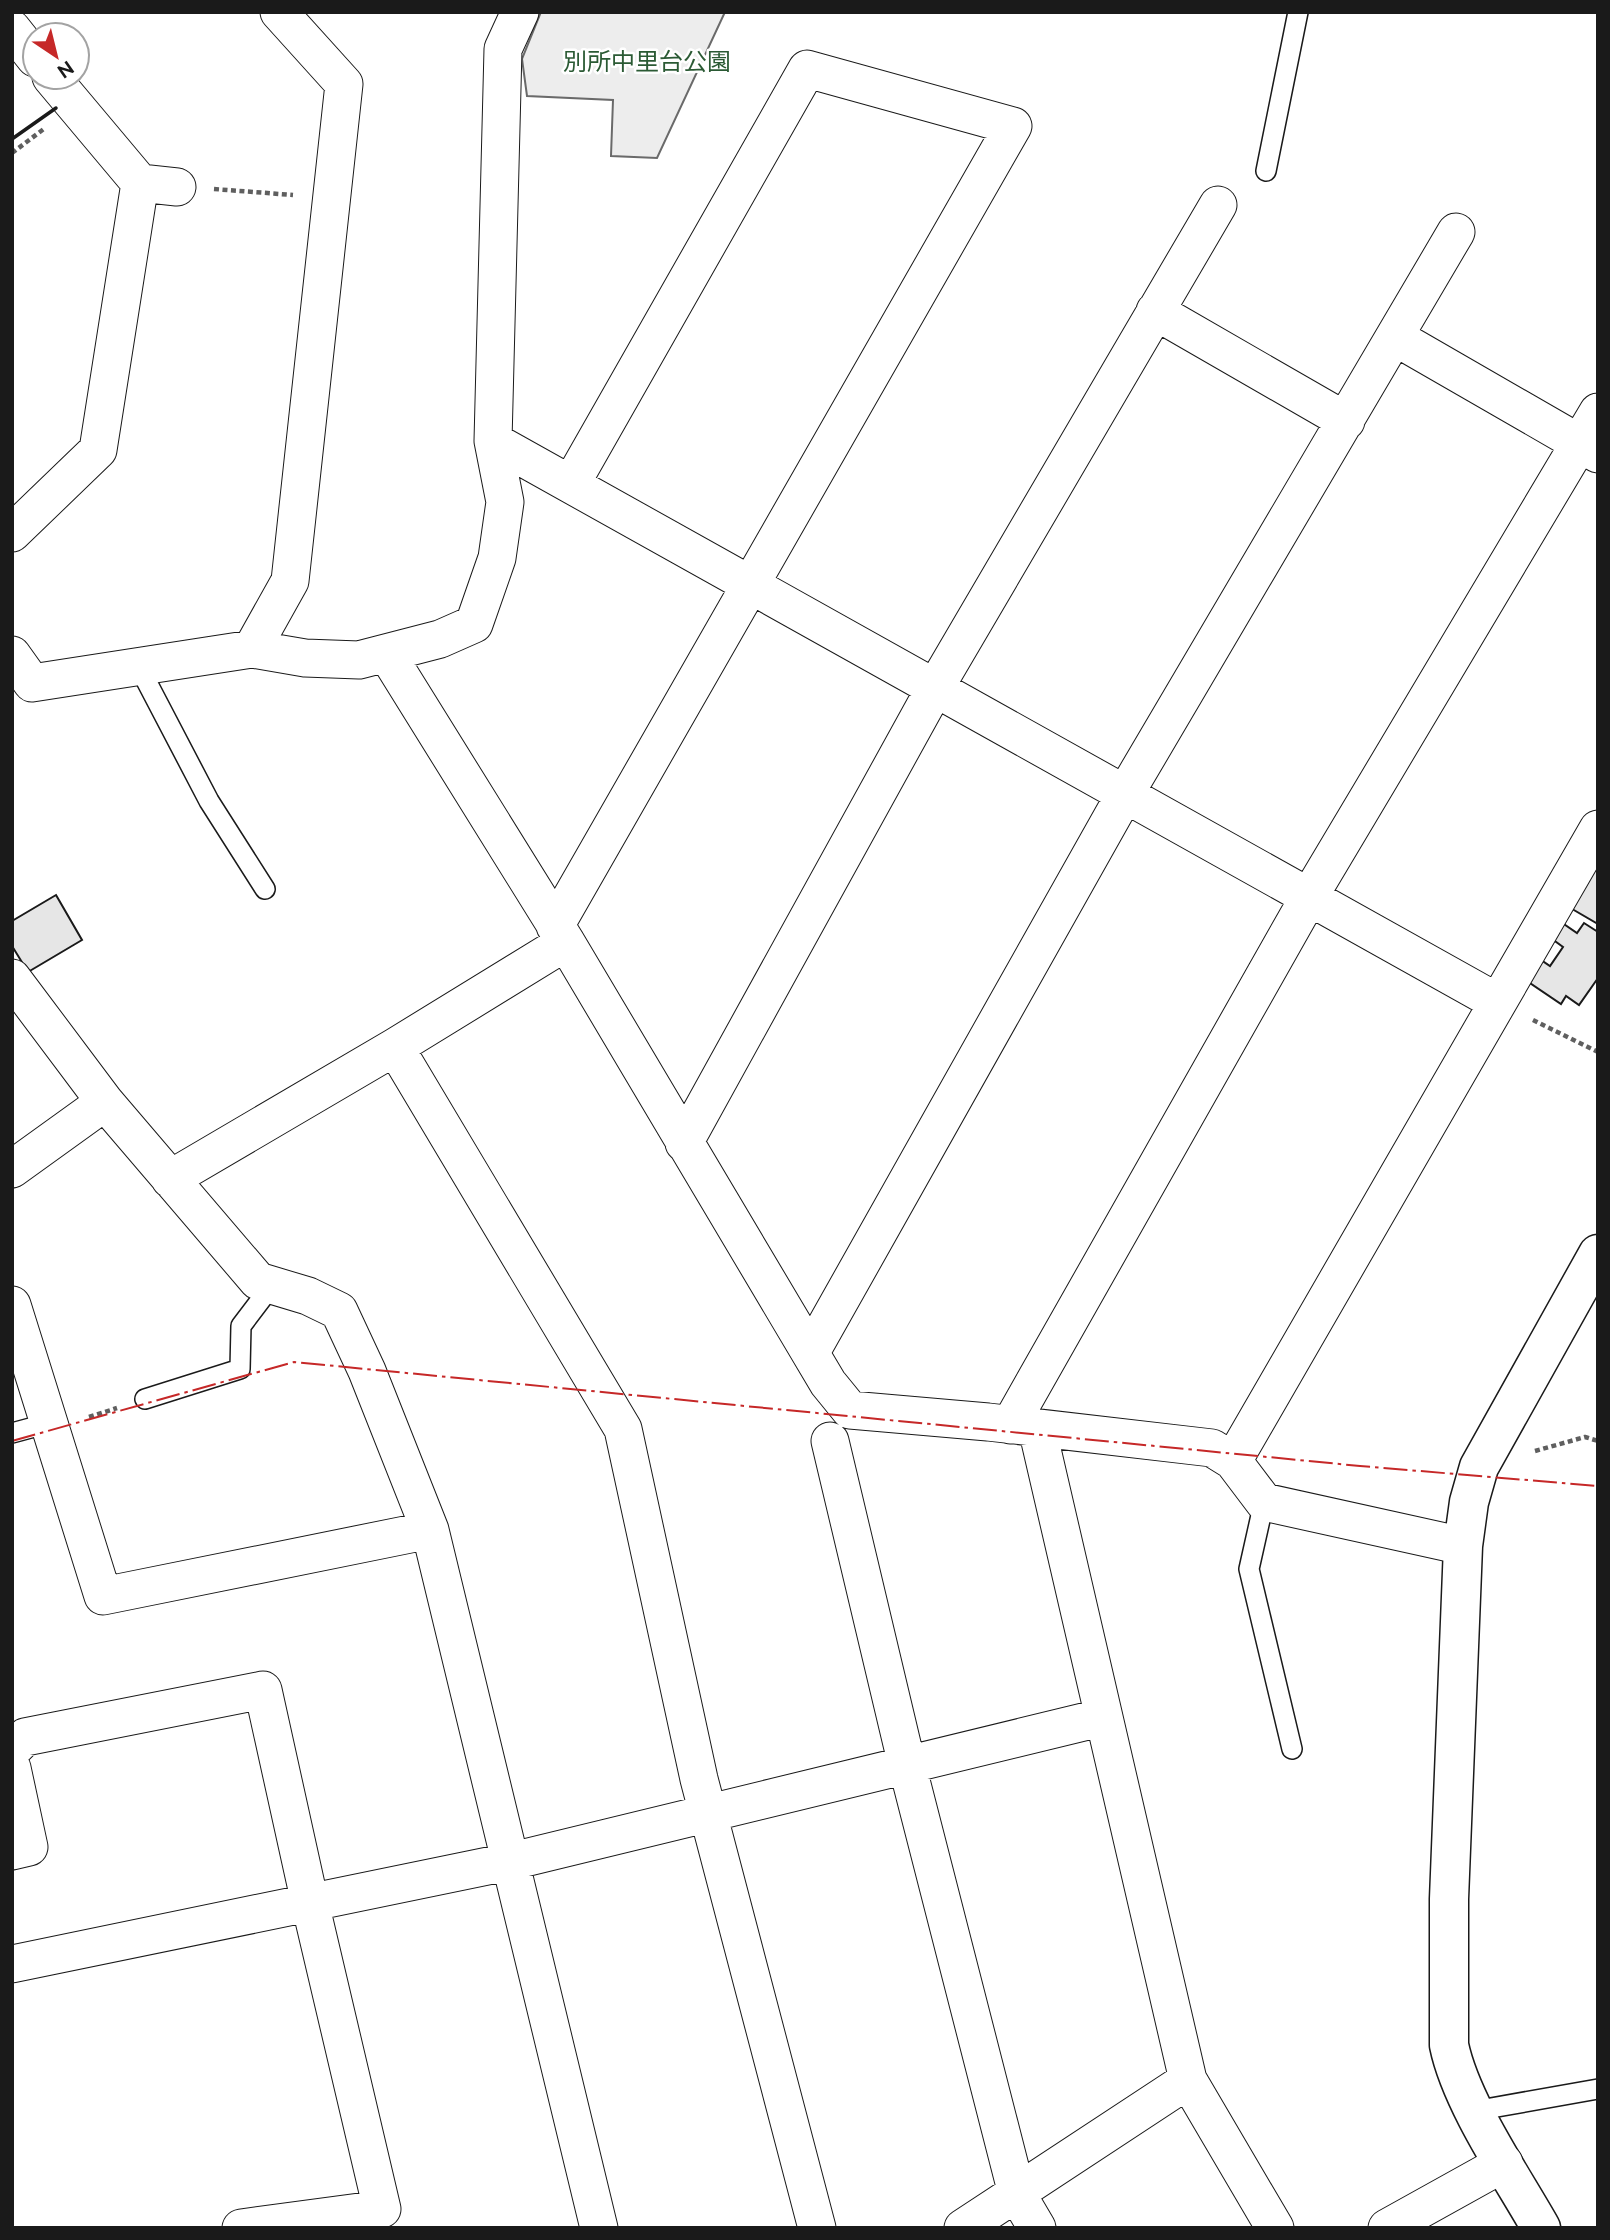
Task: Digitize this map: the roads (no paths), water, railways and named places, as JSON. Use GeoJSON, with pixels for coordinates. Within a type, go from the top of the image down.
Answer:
{"type":"FeatureCollection","features":[{"type":"Feature","properties":{"kind":"street"},"geometry":{"type":"LineString","coordinates":[[252,649],[290,581],[344,84],[279,12]]}},
{"type":"Feature","properties":{"kind":"street"},"geometry":{"type":"LineString","coordinates":[[12,654],[32,683],[252,649],[305,658],[359,660],[440,639],[474,625],[497,558],[505,502],[493,441],[503,49],[520,12]]}},
{"type":"Feature","properties":{"kind":"street"},"geometry":{"type":"LineString","coordinates":[[170,1179],[395,1047],[560,934],[751,585],[1013,125],[807,69],[571,484]]}},
{"type":"Feature","properties":{"kind":"street"},"geometry":{"type":"LineString","coordinates":[[63,91],[139,183],[177,187]]}},
{"type":"Feature","properties":{"kind":"street"},"geometry":{"type":"LineString","coordinates":[[12,533],[98,450],[139,183]]}},
{"type":"Feature","properties":{"kind":"street"},"geometry":{"type":"LineString","coordinates":[[684,1143],[935,688],[1217,205]]}},
{"type":"Feature","properties":{"kind":"street"},"geometry":{"type":"LineString","coordinates":[[822,1396],[1125,794],[1455,232]]}},
{"type":"Feature","properties":{"kind":"street"},"geometry":{"type":"LineString","coordinates":[[1155,311],[1346,421]]}},
{"type":"Feature","properties":{"kind":"street"},"geometry":{"type":"LineString","coordinates":[[1395,337],[1588,448]]}},
{"type":"Feature","properties":{"kind":"street"},"geometry":{"type":"LineString","coordinates":[[1275,2228],[1188,2080],[1104,1717],[1024,1426],[1309,897],[1588,448],[1598,412]]}},
{"type":"Feature","properties":{"kind":"street"},"geometry":{"type":"LineString","coordinates":[[493,441],[1503,1005]]}},
{"type":"Feature","properties":{"kind":"street"},"geometry":{"type":"LineString","coordinates":[[387,654],[560,934],[684,1143],[822,1396],[907,1765],[1017,2194],[1037,2228]]}},
{"type":"Feature","properties":{"kind":"street"},"geometry":{"type":"LineString","coordinates":[[1233,1461],[1503,1005],[1598,829]]}},
{"type":"Feature","properties":{"kind":"street"},"geometry":{"type":"LineString","coordinates":[[15,987],[105,1102],[258,1281],[308,1296],[339,1311],[367,1371],[430,1531],[599,2228]]}},
{"type":"Feature","properties":{"kind":"street"},"geometry":{"type":"LineString","coordinates":[[395,1047],[624,1429],[708,1813],[817,2228]]}},
{"type":"Feature","properties":{"kind":"street"},"geometry":{"type":"LineString","coordinates":[[12,1169],[105,1102]]}},
{"type":"Feature","properties":{"kind":"street"},"geometry":{"type":"LineString","coordinates":[[1541,2228],[1474,2111],[1454,2067],[1449,2045],[1449,1899],[1463,1546],[1469,1502],[1479,1467],[1598,1254]]}},
{"type":"Feature","properties":{"kind":"street"},"geometry":{"type":"LineString","coordinates":[[12,1305],[103,1595],[430,1531]]}},
{"type":"Feature","properties":{"kind":"street"},"geometry":{"type":"LineString","coordinates":[[822,1396],[850,1410],[1024,1426],[1212,1448],[1233,1461],[1264,1503],[1463,1546]]}},
{"type":"Feature","properties":{"kind":"street"},"geometry":{"type":"LineString","coordinates":[[12,1750],[25,1737],[263,1690],[384,2218],[241,2228]]}},
{"type":"Feature","properties":{"kind":"street"},"geometry":{"type":"LineString","coordinates":[[12,1964],[512,1861],[1104,1717]]}},
{"type":"Feature","properties":{"kind":"street"},"geometry":{"type":"LineString","coordinates":[[12,1768],[29,1847],[12,1851]]}},
{"type":"Feature","properties":{"kind":"street"},"geometry":{"type":"LineString","coordinates":[[963,2228],[1188,2080]]}},
{"type":"Feature","properties":{"kind":"street"},"geometry":{"type":"LineString","coordinates":[[1387,2228],[1504,2162]]}},
{"type":"Feature","properties":{"kind":"lane"},"geometry":{"type":"LineString","coordinates":[[1266,171],[1298,12]]}},
{"type":"Feature","properties":{"kind":"lane"},"geometry":{"type":"LineString","coordinates":[[139,667],[209,801],[265,889]]}},
{"type":"Feature","properties":{"kind":"lane"},"geometry":{"type":"LineString","coordinates":[[145,1399],[240,1369],[241,1326],[272,1285]]}},
{"type":"Feature","properties":{"kind":"lane"},"geometry":{"type":"LineString","coordinates":[[12,1433],[50,1426]]}},
{"type":"Feature","properties":{"kind":"lane"},"geometry":{"type":"LineString","coordinates":[[1264,1503],[1249,1569],[1292,1749]]}},
{"type":"Feature","properties":{"kind":"lane"},"geometry":{"type":"LineString","coordinates":[[1474,2111],[1598,2089]]}},
{"type":"Feature","properties":{"kind":"park label","name":"別所中里台公園"},"geometry":{"type":"Point","coordinates":[647,62]}}]}
